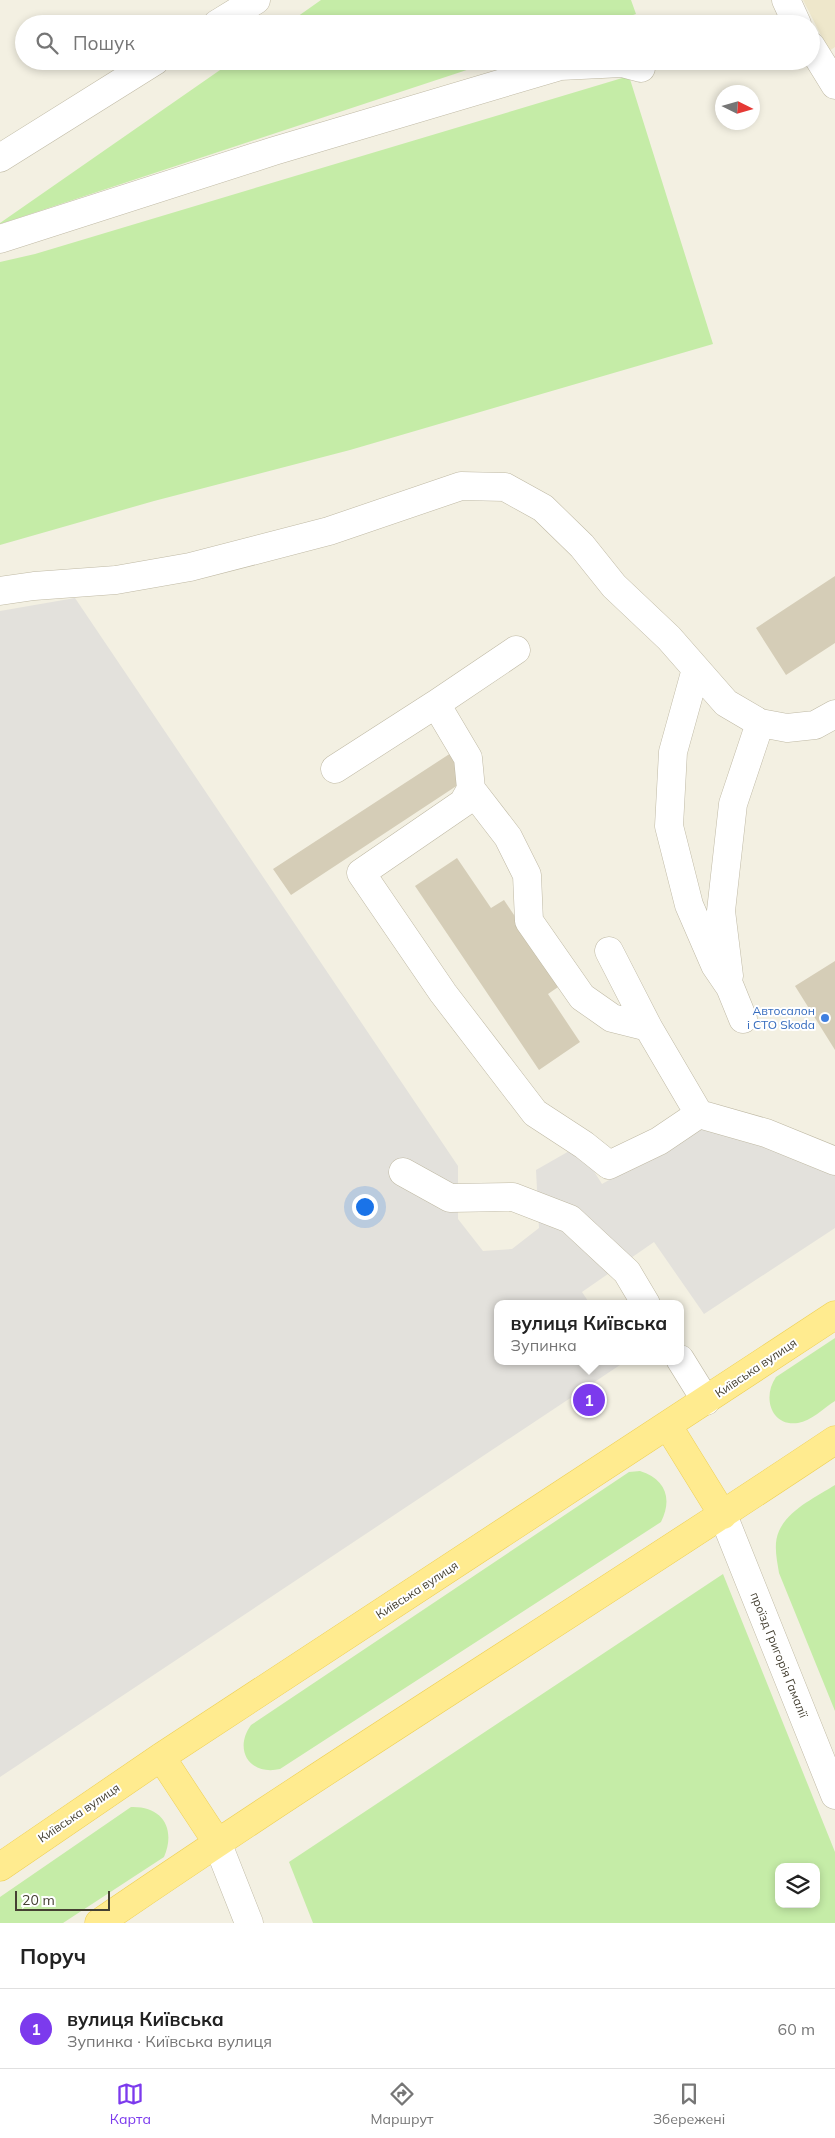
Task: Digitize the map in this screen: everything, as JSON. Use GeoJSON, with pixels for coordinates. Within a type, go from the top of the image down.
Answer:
{"type":"FeatureCollection","features":[{"type":"Feature","properties":{"kind":"main road","name":"Київська вулиця"},"geometry":{"type":"LineString","coordinates":[[0,1867],[161,1757],[835,1315]]}},
{"type":"Feature","properties":{"kind":"main road"},"geometry":{"type":"LineString","coordinates":[[668,1426],[723,1515]]}},
{"type":"Feature","properties":{"kind":"main road"},"geometry":{"type":"LineString","coordinates":[[99,1923],[217,1842],[723,1515],[835,1440]]}},
{"type":"Feature","properties":{"kind":"main road"},"geometry":{"type":"LineString","coordinates":[[161,1757],[217,1842]]}},
{"type":"Feature","properties":{"kind":"street"},"geometry":{"type":"LineString","coordinates":[[232,15],[256,0]]}},
{"type":"Feature","properties":{"kind":"street"},"geometry":{"type":"LineString","coordinates":[[786,0],[793,15]]}},
{"type":"Feature","properties":{"kind":"street"},"geometry":{"type":"LineString","coordinates":[[820,61],[835,85]]}},
{"type":"Feature","properties":{"kind":"street"},"geometry":{"type":"LineString","coordinates":[[0,158],[141,70]]}},
{"type":"Feature","properties":{"kind":"street"},"geometry":{"type":"LineString","coordinates":[[0,239],[274,151],[547,70]]}},
{"type":"Feature","properties":{"kind":"street"},"geometry":{"type":"LineString","coordinates":[[0,591],[34,586],[116,580],[190,567],[329,531],[461,486],[505,487],[543,508],[582,546],[614,586],[669,638],[726,704],[760,723],[787,728],[815,725],[835,714]]}},
{"type":"Feature","properties":{"kind":"street"},"geometry":{"type":"LineString","coordinates":[[335,769],[516,650]]}},
{"type":"Feature","properties":{"kind":"street"},"geometry":{"type":"LineString","coordinates":[[696,669],[673,752],[670,826],[689,906],[715,966],[730,987],[743,1019]]}},
{"type":"Feature","properties":{"kind":"street"},"geometry":{"type":"LineString","coordinates":[[436,704],[468,758],[471,789],[508,837],[527,875],[529,921],[582,997],[612,1018],[648,1027]]}},
{"type":"Feature","properties":{"kind":"street"},"geometry":{"type":"LineString","coordinates":[[730,987],[721,912],[733,804],[760,723]]}},
{"type":"Feature","properties":{"kind":"street"},"geometry":{"type":"LineString","coordinates":[[471,789],[463,803],[361,873],[444,993],[535,1113],[584,1144],[609,1164],[660,1141],[699,1114]]}},
{"type":"Feature","properties":{"kind":"street"},"geometry":{"type":"LineString","coordinates":[[609,951],[648,1027],[699,1114],[766,1133],[835,1161]]}},
{"type":"Feature","properties":{"kind":"street"},"geometry":{"type":"LineString","coordinates":[[403,1172],[450,1198],[513,1198],[570,1218],[627,1272],[644,1300]]}},
{"type":"Feature","properties":{"kind":"street"},"geometry":{"type":"LineString","coordinates":[[684,1365],[706,1401]]}},
{"type":"Feature","properties":{"kind":"street","name":"проїзд Григорія Гамалії"},"geometry":{"type":"LineString","coordinates":[[723,1515],[835,1795]]}},
{"type":"Feature","properties":{"kind":"street"},"geometry":{"type":"LineString","coordinates":[[217,1842],[249,1923]]}},
{"type":"Feature","properties":{"kind":"shaded area"},"geometry":{"type":"Polygon","coordinates":[[[803,0],[835,0],[835,47],[829,51],[820,33],[820,15],[811,15],[803,0]]]}},
{"type":"Feature","properties":{"kind":"shaded area"},"geometry":{"type":"Polygon","coordinates":[[[75,598],[458,1166],[458,1219],[483,1251],[512,1249],[539,1228],[536,1170],[578,1146],[602,1184],[709,1123],[835,1172],[835,1228],[704,1314],[654,1242],[582,1292],[587,1300],[494,1300],[494,1365],[620,1365],[0,1777],[0,611],[75,598]]]}},
{"type":"Feature","properties":{"kind":"green space"},"geometry":{"type":"Polygon","coordinates":[[[321,0],[631,0],[636,14],[633,15],[300,15],[321,0]]]}},
{"type":"Feature","properties":{"kind":"green space"},"geometry":{"type":"Polygon","coordinates":[[[220,70],[467,70],[0,224],[220,70]]]}},
{"type":"Feature","properties":{"kind":"green space"},"geometry":{"type":"Polygon","coordinates":[[[629,76],[713,344],[350,450],[154,501],[0,545],[0,262],[35,254],[629,76]]]}},
{"type":"Feature","properties":{"kind":"green space"},"geometry":{"type":"Polygon","coordinates":[[[835,1338],[835,1401],[803,1422],[789,1423],[781,1420],[775,1415],[770,1401],[772,1385],[776,1377],[835,1338]]]}},
{"type":"Feature","properties":{"kind":"green space"},"geometry":{"type":"Polygon","coordinates":[[[640,1471],[656,1479],[664,1490],[666,1505],[661,1522],[280,1769],[260,1769],[248,1759],[244,1752],[244,1743],[251,1725],[629,1472],[640,1471]]]}},
{"type":"Feature","properties":{"kind":"green space"},"geometry":{"type":"Polygon","coordinates":[[[835,1485],[835,1711],[779,1573],[776,1547],[777,1536],[783,1523],[796,1510],[835,1485]]]}},
{"type":"Feature","properties":{"kind":"green space"},"geometry":{"type":"Polygon","coordinates":[[[723,1574],[835,1852],[835,1923],[313,1923],[289,1862],[723,1574]]]}},
{"type":"Feature","properties":{"kind":"green space"},"geometry":{"type":"Polygon","coordinates":[[[131,1807],[151,1810],[164,1821],[168,1837],[164,1857],[63,1923],[0,1923],[0,1897],[131,1807]]]}},
{"type":"Feature","properties":{"kind":"building"},"geometry":{"type":"Polygon","coordinates":[[[835,576],[835,643],[786,675],[756,628],[835,576]]]}},
{"type":"Feature","properties":{"kind":"building"},"geometry":{"type":"Polygon","coordinates":[[[451,753],[467,779],[291,895],[273,869],[451,753]]]}},
{"type":"Feature","properties":{"kind":"building"},"geometry":{"type":"Polygon","coordinates":[[[457,858],[491,908],[504,900],[561,985],[548,994],[580,1042],[539,1070],[415,886],[457,858]]]}},
{"type":"Feature","properties":{"kind":"building","name":"Автосалон і СТО Skoda"},"geometry":{"type":"Polygon","coordinates":[[[835,961],[835,1050],[795,986],[835,961]]]}},
{"type":"Feature","properties":{"kind":"place","name":"Автосалон і СТО Skoda"},"geometry":{"type":"Point","coordinates":[825,1018]}},
{"type":"Feature","properties":{"kind":"place","name":"вулиця Київська"},"geometry":{"type":"Point","coordinates":[589,1400]}}]}
